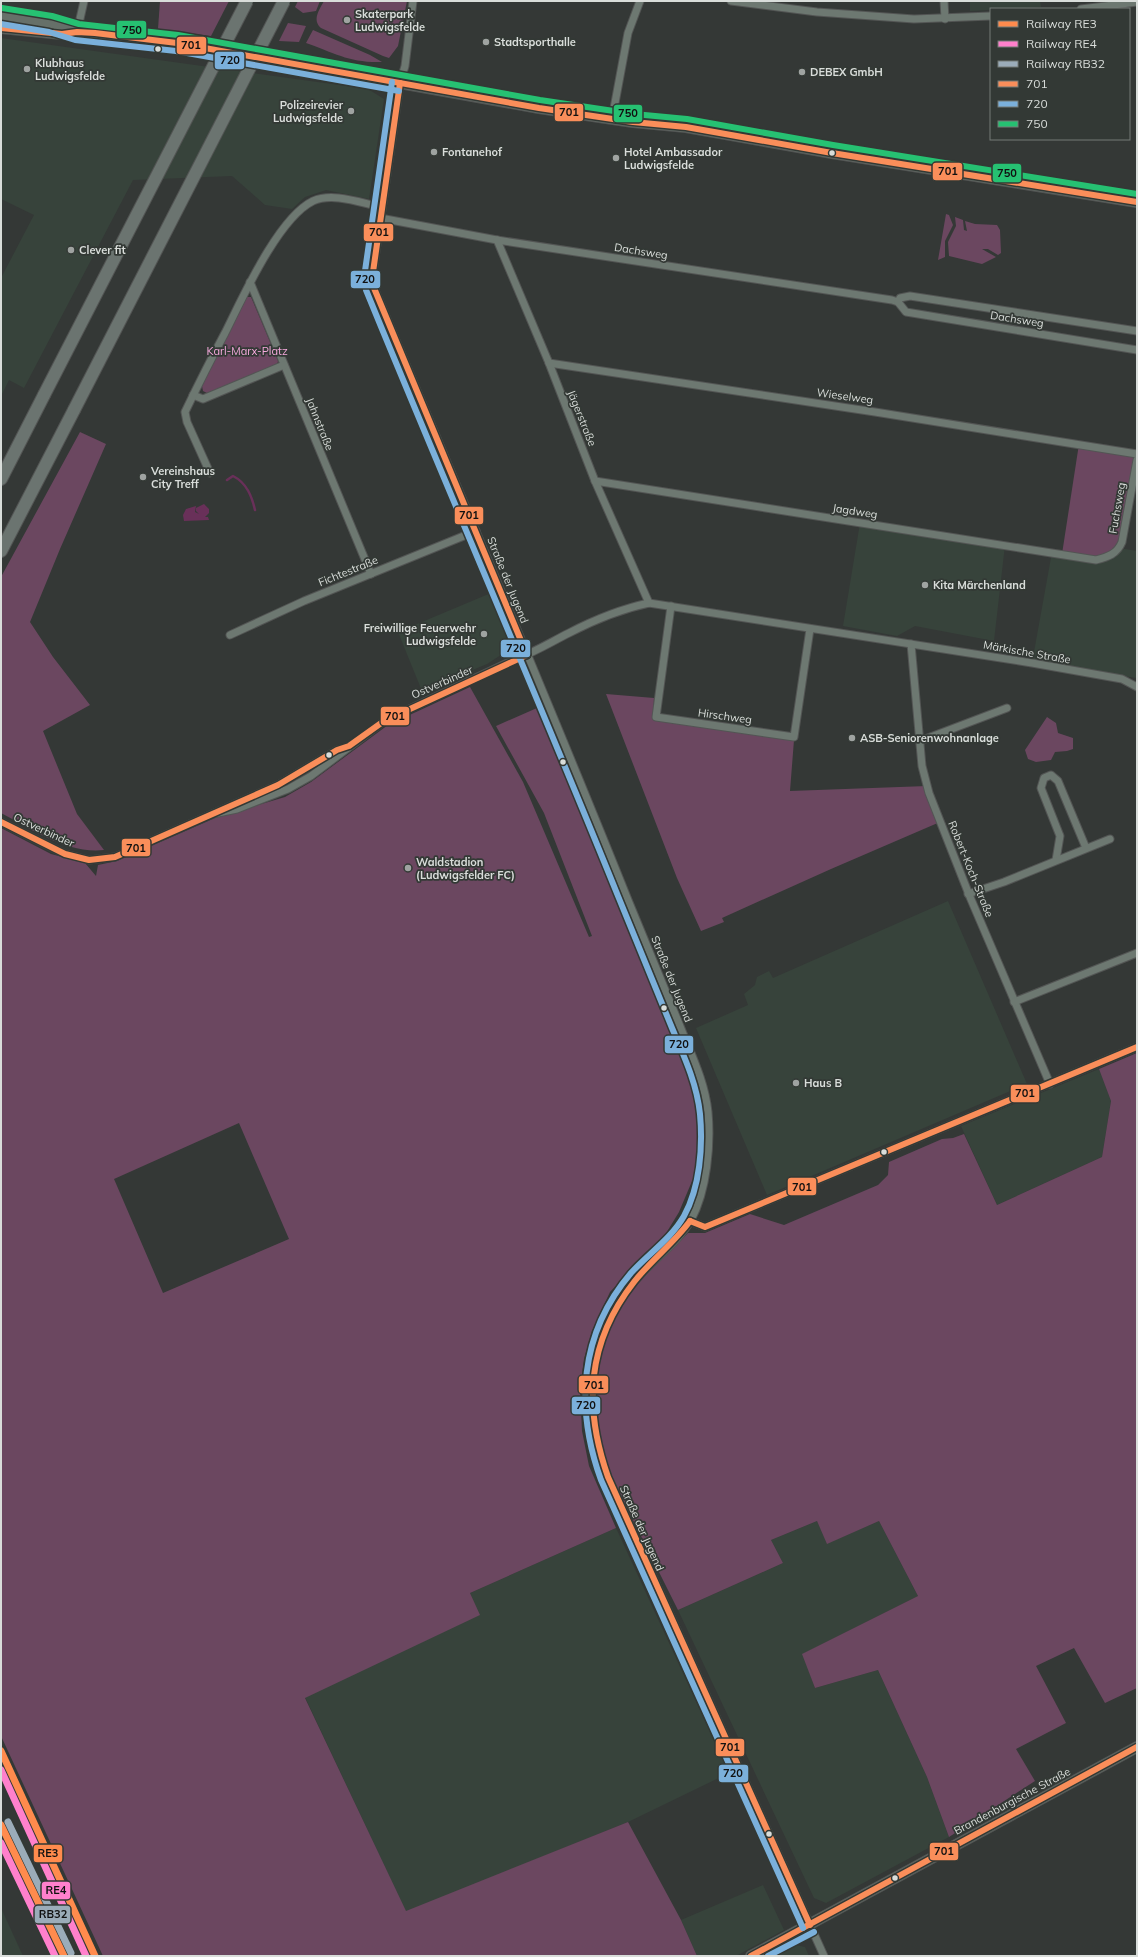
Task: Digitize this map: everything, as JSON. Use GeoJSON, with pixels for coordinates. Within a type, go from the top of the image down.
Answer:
{"type":"FeatureCollection","features":[{"type":"Feature","properties":{"kind":"highway"},"geometry":{"type":"LineString","coordinates":[[1,479],[247,1]]}},
{"type":"Feature","properties":{"kind":"highway"},"geometry":{"type":"LineString","coordinates":[[1,550],[284,1]]}},
{"type":"Feature","properties":{"kind":"main road"},"geometry":{"type":"LineString","coordinates":[[1,16],[51,24],[77,32],[176,43],[612,119],[686,127],[832,153],[1137,202]]}},
{"type":"Feature","properties":{"kind":"main road"},"geometry":{"type":"LineString","coordinates":[[1,28],[62,34],[77,32]]}},
{"type":"Feature","properties":{"kind":"main road","name":"Brandenburgische Straße"},"geometry":{"type":"LineString","coordinates":[[751,1956],[1137,1748]]}},
{"type":"Feature","properties":{"kind":"street"},"geometry":{"type":"LineString","coordinates":[[77,32],[84,1]]}},
{"type":"Feature","properties":{"kind":"street","name":"Straße der Jugend"},"geometry":{"type":"LineString","coordinates":[[413,1],[405,66],[400,83],[380,218],[373,272],[374,288],[649,950],[702,1086],[708,1111],[708,1160],[699,1198],[690,1221],[682,1233],[635,1280],[610,1320],[601,1341],[593,1375],[591,1406],[597,1446],[608,1477],[775,1844],[824,1956]]}},
{"type":"Feature","properties":{"kind":"street"},"geometry":{"type":"LineString","coordinates":[[612,119],[628,33],[640,1]]}},
{"type":"Feature","properties":{"kind":"street"},"geometry":{"type":"LineString","coordinates":[[731,1],[852,16],[945,19],[990,16]]}},
{"type":"Feature","properties":{"kind":"street"},"geometry":{"type":"LineString","coordinates":[[944,1],[945,19]]}},
{"type":"Feature","properties":{"kind":"street"},"geometry":{"type":"LineString","coordinates":[[1089,8],[1134,2]]}},
{"type":"Feature","properties":{"kind":"street"},"geometry":{"type":"LineString","coordinates":[[210,473],[185,417],[185,412],[250,282],[269,248],[302,209],[313,202],[324,198],[334,198],[382,207]]}},
{"type":"Feature","properties":{"kind":"street","name":"Dachsweg"},"geometry":{"type":"LineString","coordinates":[[380,218],[497,240],[898,302],[906,312],[1137,350]]}},
{"type":"Feature","properties":{"kind":"street","name":"Jägerstraße"},"geometry":{"type":"LineString","coordinates":[[497,240],[595,481],[649,603]]}},
{"type":"Feature","properties":{"kind":"street","name":"Jahnstraße"},"geometry":{"type":"LineString","coordinates":[[250,282],[371,574]]}},
{"type":"Feature","properties":{"kind":"street","name":"Dachsweg"},"geometry":{"type":"LineString","coordinates":[[898,302],[900,298],[910,296],[1137,331]]}},
{"type":"Feature","properties":{"kind":"street","name":"Wieselweg"},"geometry":{"type":"LineString","coordinates":[[548,363],[875,412],[1137,454]]}},
{"type":"Feature","properties":{"kind":"street"},"geometry":{"type":"LineString","coordinates":[[193,395],[203,399],[284,365]]}},
{"type":"Feature","properties":{"kind":"street","name":"Fuchsweg"},"geometry":{"type":"LineString","coordinates":[[1111,556],[1119,548],[1126,530],[1137,460]]}},
{"type":"Feature","properties":{"kind":"street","name":"Jagdweg"},"geometry":{"type":"LineString","coordinates":[[595,481],[1052,552],[1082,559],[1096,560],[1111,556]]}},
{"type":"Feature","properties":{"kind":"street","name":"Fichtestraße"},"geometry":{"type":"LineString","coordinates":[[230,635],[300,603],[476,531]]}},
{"type":"Feature","properties":{"kind":"street"},"geometry":{"type":"LineString","coordinates":[[527,655],[584,626],[629,608],[649,603],[911,644]]}},
{"type":"Feature","properties":{"kind":"street","name":"Hirschweg"},"geometry":{"type":"LineString","coordinates":[[671,606],[656,717],[794,737],[810,629]]}},
{"type":"Feature","properties":{"kind":"street","name":"Märkische Straße"},"geometry":{"type":"LineString","coordinates":[[911,644],[1122,679],[1137,687]]}},
{"type":"Feature","properties":{"kind":"street","name":"Robert-Koch-Straße"},"geometry":{"type":"LineString","coordinates":[[911,644],[922,766],[929,793],[968,894],[1050,1084]]}},
{"type":"Feature","properties":{"kind":"street","name":"Ostverbinder"},"geometry":{"type":"LineString","coordinates":[[1,822],[65,854],[93,860],[115,857],[278,785],[336,750],[348,746],[384,721],[527,655]]}},
{"type":"Feature","properties":{"kind":"street"},"geometry":{"type":"LineString","coordinates":[[920,741],[1007,708]]}},
{"type":"Feature","properties":{"kind":"street"},"geometry":{"type":"LineString","coordinates":[[1056,860],[1060,836],[1041,788],[1044,778],[1051,775],[1058,781],[1086,848]]}},
{"type":"Feature","properties":{"kind":"street"},"geometry":{"type":"LineString","coordinates":[[968,894],[1004,882],[1110,839]]}},
{"type":"Feature","properties":{"kind":"street"},"geometry":{"type":"LineString","coordinates":[[1014,1002],[1137,953]]}},
{"type":"Feature","properties":{"kind":"street"},"geometry":{"type":"LineString","coordinates":[[690,1221],[705,1227],[1137,1047]]}},
{"type":"Feature","properties":{"kind":"shaded area"},"geometry":{"type":"Polygon","coordinates":[[[970,1],[1040,1],[1041,7],[990,8],[990,10],[970,11],[970,1]]]}},
{"type":"Feature","properties":{"kind":"shaded area"},"geometry":{"type":"Polygon","coordinates":[[[1,38],[368,89],[384,99],[369,199],[326,190],[305,197],[292,209],[265,205],[232,176],[133,180],[24,388],[9,380],[1,396],[1,278],[34,215],[1,199],[1,38]]]}},
{"type":"Feature","properties":{"kind":"shaded area"},"geometry":{"type":"Polygon","coordinates":[[[204,504],[209,509],[209,513],[205,517],[208,517],[209,520],[184,521],[183,515],[186,509],[196,506],[195,512],[199,514],[196,511],[196,508],[204,504]]]}},
{"type":"Feature","properties":{"kind":"shaded area","name":"Kita Märchenland"},"geometry":{"type":"Polygon","coordinates":[[[860,523],[1005,545],[994,641],[915,626],[897,636],[843,626],[860,523]]]}},
{"type":"Feature","properties":{"kind":"shaded area"},"geometry":{"type":"Polygon","coordinates":[[[1119,548],[1137,551],[1137,678],[1032,663],[1052,552],[1119,548]]]}},
{"type":"Feature","properties":{"kind":"shaded area"},"geometry":{"type":"Polygon","coordinates":[[[491,593],[508,632],[509,643],[507,651],[487,664],[422,691],[398,632],[491,593]]]}},
{"type":"Feature","properties":{"kind":"shaded area"},"geometry":{"type":"Polygon","coordinates":[[[948,901],[1027,1084],[767,1195],[696,1028],[748,1005],[744,994],[755,985],[757,977],[769,971],[773,978],[948,901]]]}},
{"type":"Feature","properties":{"kind":"shaded area"},"geometry":{"type":"Polygon","coordinates":[[[1099,1069],[1111,1101],[1102,1157],[997,1205],[961,1126],[1099,1069]]]}},
{"type":"Feature","properties":{"kind":"shaded area"},"geometry":{"type":"Polygon","coordinates":[[[817,1521],[828,1543],[879,1521],[918,1596],[803,1654],[815,1688],[878,1670],[927,1777],[949,1837],[826,1903],[814,1898],[678,1610],[783,1563],[771,1540],[817,1521]]]}},
{"type":"Feature","properties":{"kind":"shaded area"},"geometry":{"type":"Polygon","coordinates":[[[616,1528],[729,1773],[628,1822],[406,1912],[305,1697],[479,1615],[470,1593],[616,1528]]]}},
{"type":"Feature","properties":{"kind":"shaded area"},"geometry":{"type":"Polygon","coordinates":[[[763,1885],[784,1930],[736,1956],[697,1956],[681,1920],[763,1885]]]}},
{"type":"Feature","properties":{"kind":"shaded area"},"geometry":{"type":"Polygon","coordinates":[[[1,1908],[23,1956],[1,1956],[1,1908]]]}},
{"type":"Feature","properties":{"kind":"shaded area"},"geometry":{"type":"Polygon","coordinates":[[[796,1945],[805,1947],[809,1956],[775,1956],[796,1945]]]}},
{"type":"Feature","properties":{"kind":"green space"},"geometry":{"type":"Polygon","coordinates":[[[160,1],[229,1],[211,36],[158,29],[160,1]]]}},
{"type":"Feature","properties":{"kind":"green space"},"geometry":{"type":"Polygon","coordinates":[[[298,1],[320,1],[316,11],[303,13],[295,7],[298,1]]]}},
{"type":"Feature","properties":{"kind":"green space"},"geometry":{"type":"Polygon","coordinates":[[[324,1],[407,1],[398,46],[389,58],[321,28],[317,22],[317,15],[324,1]]]}},
{"type":"Feature","properties":{"kind":"green space"},"geometry":{"type":"Polygon","coordinates":[[[288,23],[306,26],[299,42],[279,41],[288,23]]]}},
{"type":"Feature","properties":{"kind":"green space"},"geometry":{"type":"Polygon","coordinates":[[[313,30],[370,55],[382,62],[351,59],[306,43],[313,30]]]}},
{"type":"Feature","properties":{"kind":"green space"},"geometry":{"type":"Polygon","coordinates":[[[946,214],[949,215],[953,225],[945,241],[945,257],[938,260],[946,214]]]}},
{"type":"Feature","properties":{"kind":"green space"},"geometry":{"type":"Polygon","coordinates":[[[955,217],[963,220],[964,230],[967,231],[965,221],[975,224],[997,225],[1000,230],[1001,253],[998,255],[988,249],[982,249],[996,257],[982,264],[949,256],[948,242],[956,226],[955,217]]]}},
{"type":"Feature","properties":{"kind":"green space","name":"Karl-Marx-Platz"},"geometry":{"type":"Polygon","coordinates":[[[247,297],[251,297],[278,361],[277,365],[207,393],[203,391],[202,386],[247,297]]]}},
{"type":"Feature","properties":{"kind":"green space"},"geometry":{"type":"Polygon","coordinates":[[[80,432],[106,444],[30,622],[53,657],[90,705],[43,731],[77,814],[104,850],[90,850],[64,845],[1,813],[1,577],[80,432]]]}},
{"type":"Feature","properties":{"kind":"green space"},"geometry":{"type":"Polygon","coordinates":[[[1079,444],[1137,454],[1119,548],[1096,560],[1062,554],[1079,444]]]}},
{"type":"Feature","properties":{"kind":"green space"},"geometry":{"type":"Polygon","coordinates":[[[470,687],[523,782],[589,937],[592,936],[544,813],[496,726],[537,708],[584,815],[689,1078],[696,1106],[699,1133],[695,1174],[679,1212],[665,1235],[610,1292],[592,1331],[584,1359],[580,1389],[582,1431],[589,1466],[616,1528],[470,1593],[480,1615],[305,1698],[406,1911],[628,1822],[681,1920],[697,1956],[103,1956],[1,1736],[1,828],[51,854],[85,863],[96,876],[98,865],[117,861],[215,818],[285,797],[311,782],[388,725],[470,687]],[[239,1123],[114,1179],[163,1293],[289,1239],[239,1123]]]}},
{"type":"Feature","properties":{"kind":"green space"},"geometry":{"type":"Polygon","coordinates":[[[606,694],[654,698],[653,720],[794,740],[790,791],[927,786],[940,822],[722,918],[724,922],[701,931],[677,878],[606,694]]]}},
{"type":"Feature","properties":{"kind":"green space"},"geometry":{"type":"Polygon","coordinates":[[[1047,717],[1056,723],[1058,733],[1073,738],[1073,749],[1055,752],[1051,760],[1036,762],[1028,759],[1025,750],[1047,717]]]}},
{"type":"Feature","properties":{"kind":"green space"},"geometry":{"type":"Polygon","coordinates":[[[1137,1053],[1137,1688],[1105,1703],[1074,1648],[1036,1666],[1066,1723],[1016,1749],[1035,1781],[949,1837],[927,1777],[878,1670],[815,1688],[802,1654],[918,1596],[879,1521],[827,1544],[817,1521],[771,1540],[783,1563],[678,1610],[615,1486],[601,1450],[596,1424],[595,1398],[597,1371],[603,1345],[613,1320],[628,1296],[647,1274],[688,1233],[705,1233],[750,1214],[784,1225],[878,1185],[888,1175],[889,1162],[942,1139],[953,1138],[964,1134],[997,1205],[1102,1157],[1111,1101],[1099,1069],[1137,1053]]]}},
{"type":"Feature","properties":{"kind":"waterway"},"geometry":{"type":"LineString","coordinates":[[227,480],[233,476],[242,482],[250,495],[255,510]]}},
{"type":"Feature","properties":{"kind":"rail line","name":"RE3"},"geometry":{"type":"LineString","coordinates":[[1,1751],[95,1956]]}},
{"type":"Feature","properties":{"kind":"rail line","name":"RE4"},"geometry":{"type":"LineString","coordinates":[[1,1770],[86,1956]]}},
{"type":"Feature","properties":{"kind":"rail line","name":"RB32"},"geometry":{"type":"LineString","coordinates":[[8,1822],[71,1953]]}},
{"type":"Feature","properties":{"kind":"rail line","name":"RE3"},"geometry":{"type":"LineString","coordinates":[[1,1825],[64,1956]]}},
{"type":"Feature","properties":{"kind":"rail line","name":"RE4"},"geometry":{"type":"LineString","coordinates":[[1,1843],[55,1956]]}},
{"type":"Feature","properties":{"kind":"transit line","name":"750"},"geometry":{"type":"LineString","coordinates":[[2,8],[52,16],[79,24],[178,35],[540,100],[634,114],[687,119],[833,145],[1137,194]]}},
{"type":"Feature","properties":{"kind":"transit line","name":"720"},"geometry":{"type":"LineString","coordinates":[[1,24],[49,32],[75,40],[176,51],[399,91]]}},
{"type":"Feature","properties":{"kind":"transit line","name":"701"},"geometry":{"type":"LineString","coordinates":[[1,28],[62,34],[77,32],[95,33],[177,43],[539,108],[633,122],[686,127],[832,153],[1137,202]]}},
{"type":"Feature","properties":{"kind":"transit line","name":"720"},"geometry":{"type":"LineString","coordinates":[[392,82],[365,271],[366,290],[556,744],[685,1060],[693,1081],[700,1114],[701,1140],[697,1180],[694,1192],[684,1216],[673,1232],[631,1273],[614,1296],[601,1321],[592,1346],[587,1372],[585,1399],[587,1426],[593,1453],[601,1480],[803,1928]]}},
{"type":"Feature","properties":{"kind":"transit line","name":"701"},"geometry":{"type":"LineString","coordinates":[[400,83],[373,272],[374,288],[527,655]]}},
{"type":"Feature","properties":{"kind":"transit line","name":"701"},"geometry":{"type":"LineString","coordinates":[[1,822],[65,854],[89,860],[115,857],[278,785],[337,750],[349,746],[384,721],[527,655]]}},
{"type":"Feature","properties":{"kind":"transit line","name":"701"},"geometry":{"type":"LineString","coordinates":[[690,1221],[705,1227],[1137,1047]]}},
{"type":"Feature","properties":{"kind":"transit line","name":"701"},"geometry":{"type":"LineString","coordinates":[[690,1221],[677,1237],[634,1282],[618,1305],[607,1328],[599,1351],[594,1375],[593,1400],[595,1425],[600,1451],[608,1477],[810,1925]]}},
{"type":"Feature","properties":{"kind":"transit line","name":"701"},"geometry":{"type":"LineString","coordinates":[[751,1956],[1137,1747]]}},
{"type":"Feature","properties":{"kind":"transit line","name":"720"},"geometry":{"type":"LineString","coordinates":[[768,1956],[814,1932]]}},
{"type":"Feature","properties":{"kind":"place","name":"Skaterpark Ludwigsfelde"},"geometry":{"type":"Point","coordinates":[347,20]}},
{"type":"Feature","properties":{"kind":"place","name":"Stadtsporthalle"},"geometry":{"type":"Point","coordinates":[486,42]}},
{"type":"Feature","properties":{"kind":"place","name":"Klubhaus Ludwigsfelde"},"geometry":{"type":"Point","coordinates":[27,69]}},
{"type":"Feature","properties":{"kind":"place","name":"DEBEX GmbH"},"geometry":{"type":"Point","coordinates":[802,72]}},
{"type":"Feature","properties":{"kind":"place","name":"Polizeirevier Ludwigsfelde"},"geometry":{"type":"Point","coordinates":[351,111]}},
{"type":"Feature","properties":{"kind":"place","name":"Fontanehof"},"geometry":{"type":"Point","coordinates":[434,152]}},
{"type":"Feature","properties":{"kind":"place","name":"Hotel Ambassador Ludwigsfelde"},"geometry":{"type":"Point","coordinates":[616,158]}},
{"type":"Feature","properties":{"kind":"place","name":"Clever fit"},"geometry":{"type":"Point","coordinates":[71,250]}},
{"type":"Feature","properties":{"kind":"place","name":"Vereinshaus City Treff"},"geometry":{"type":"Point","coordinates":[143,477]}},
{"type":"Feature","properties":{"kind":"place","name":"Kita Märchenland"},"geometry":{"type":"Point","coordinates":[925,585]}},
{"type":"Feature","properties":{"kind":"place","name":"Freiwillige Feuerwehr Ludwigsfelde"},"geometry":{"type":"Point","coordinates":[484,634]}},
{"type":"Feature","properties":{"kind":"place","name":"ASB-Seniorenwohnanlage"},"geometry":{"type":"Point","coordinates":[852,738]}},
{"type":"Feature","properties":{"kind":"place","name":"Waldstadion (Ludwigsfelder FC)"},"geometry":{"type":"Point","coordinates":[408,868]}},
{"type":"Feature","properties":{"kind":"place","name":"Haus B"},"geometry":{"type":"Point","coordinates":[796,1083]}}]}
